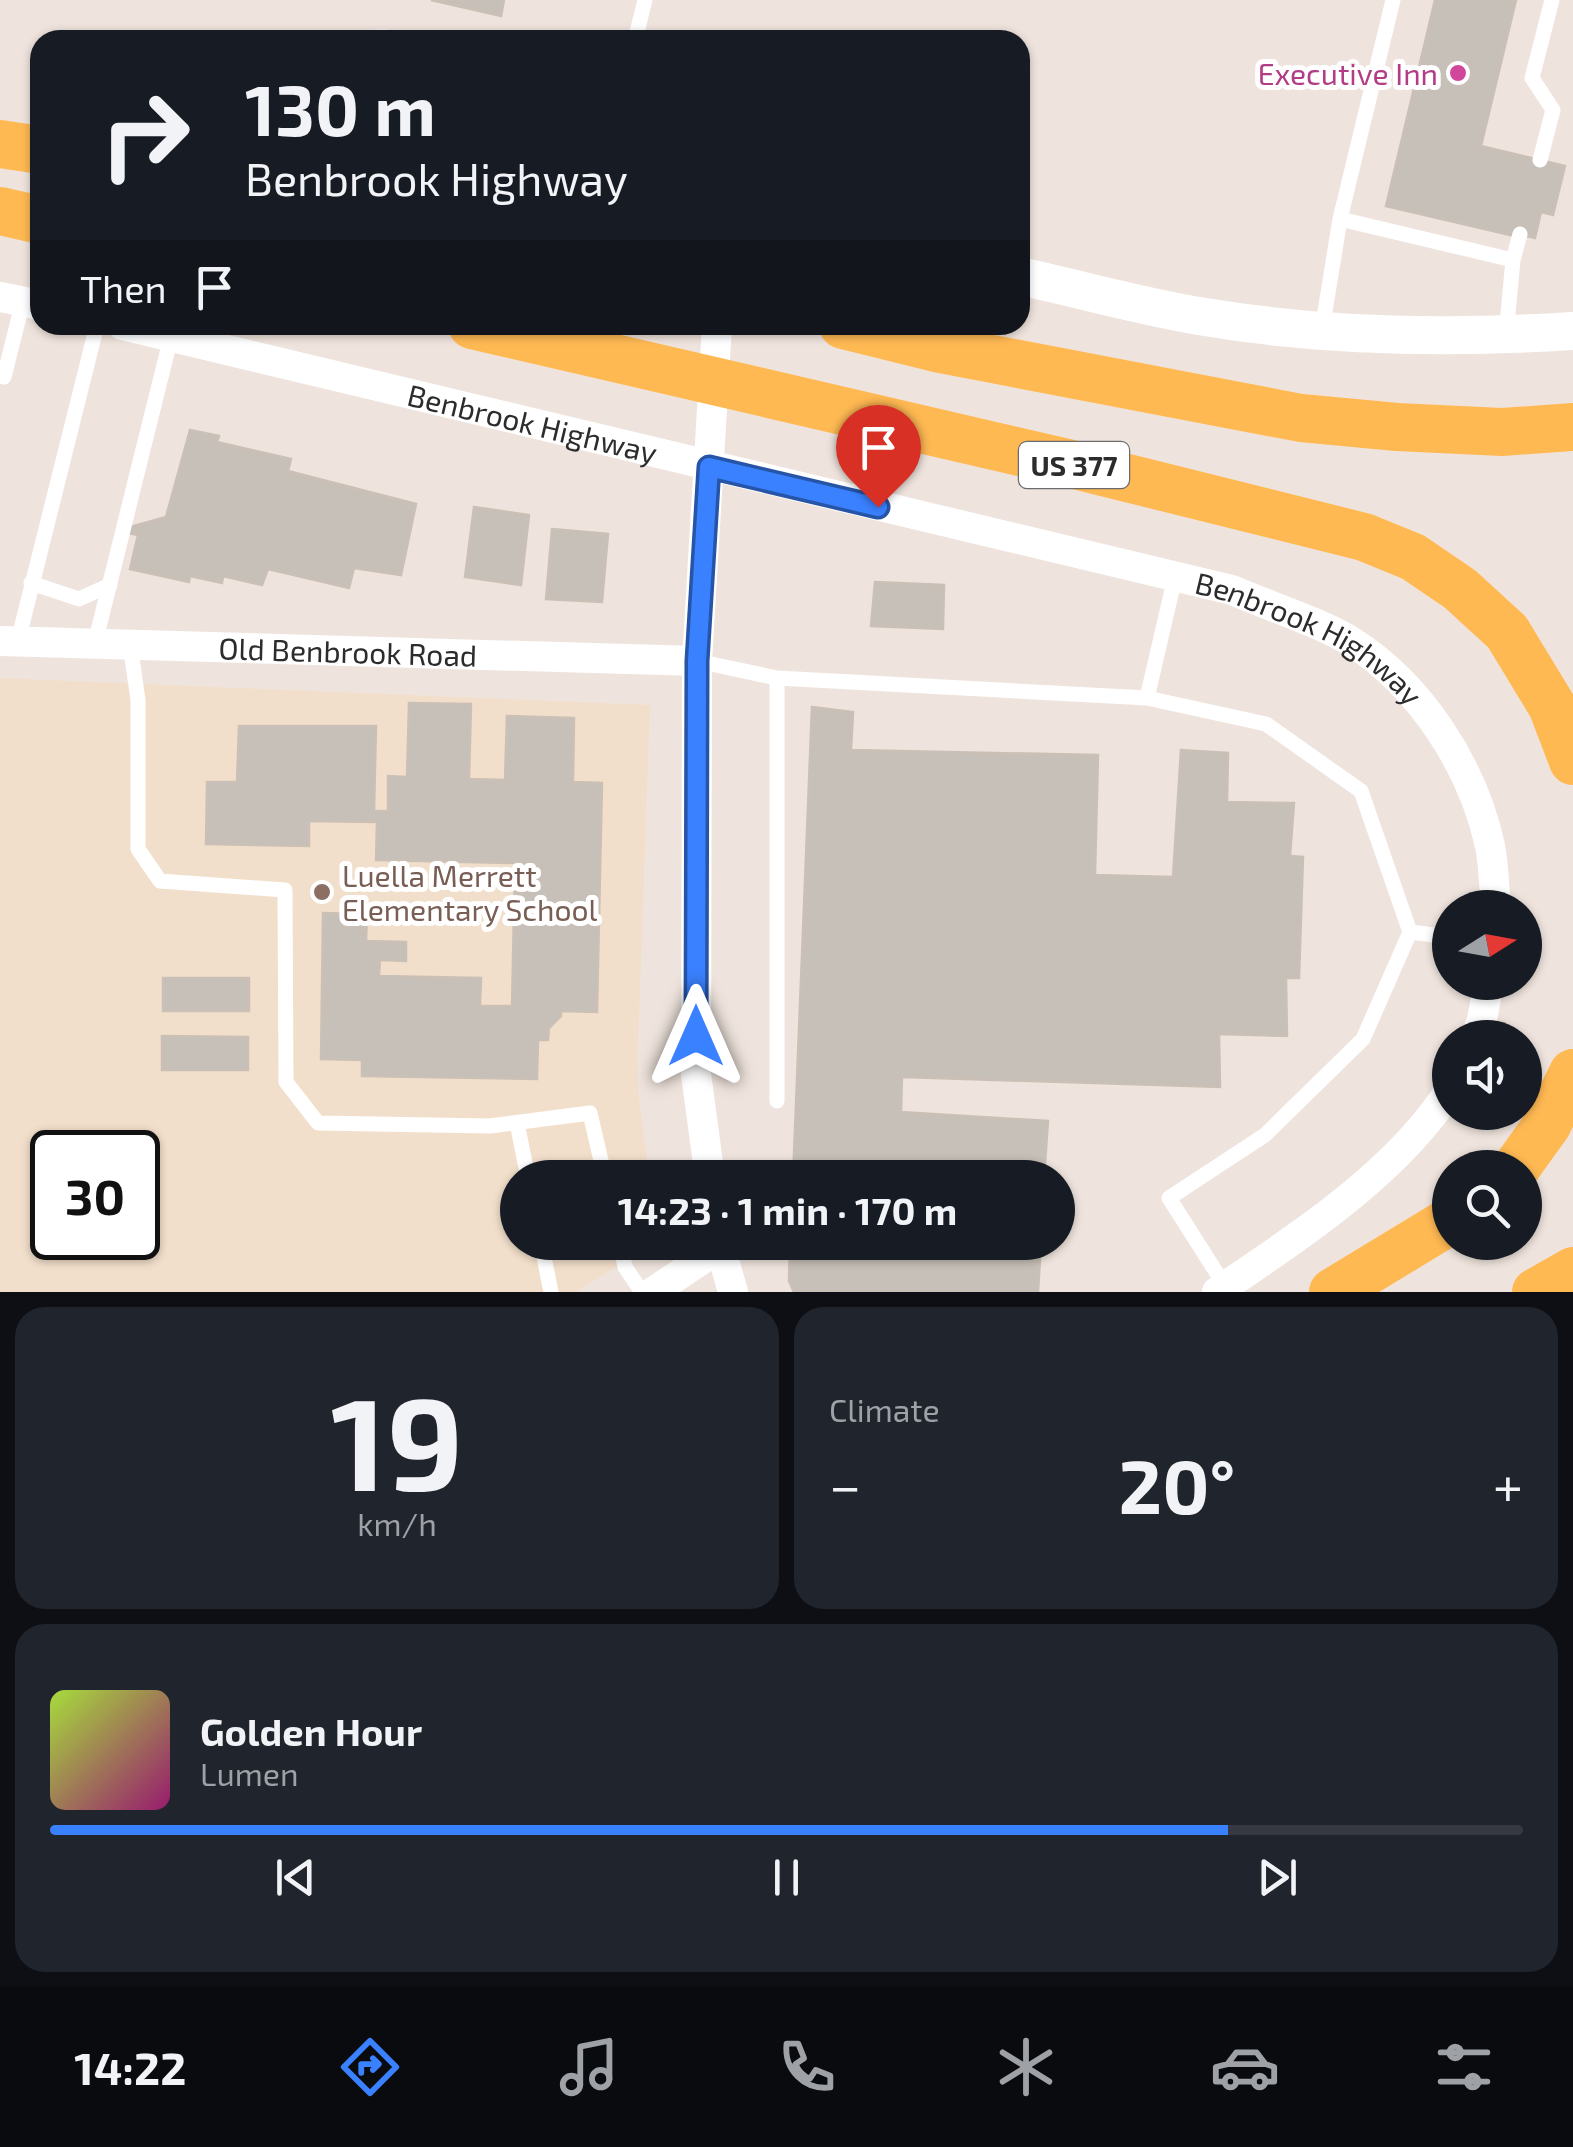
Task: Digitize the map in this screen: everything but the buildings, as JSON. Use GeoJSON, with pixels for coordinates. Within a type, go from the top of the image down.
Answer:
{"type":"FeatureCollection","features":[{"type":"Feature","properties":{"kind":"main road"},"geometry":{"type":"LineString","coordinates":[[0,211],[30,218]]}},
{"type":"Feature","properties":{"kind":"main road","name":"US 377"},"geometry":{"type":"LineString","coordinates":[[513,335],[1364,536],[1413,557],[1460,589],[1508,632],[1552,706],[1573,761]]}},
{"type":"Feature","properties":{"kind":"main road"},"geometry":{"type":"LineString","coordinates":[[883,335],[1301,418],[1502,432],[1573,428]]}},
{"type":"Feature","properties":{"kind":"main road"},"geometry":{"type":"LineString","coordinates":[[1529,1150],[1547,1125],[1573,1072]]}},
{"type":"Feature","properties":{"kind":"main road"},"geometry":{"type":"LineString","coordinates":[[1333,1292],[1432,1232]]}},
{"type":"Feature","properties":{"kind":"main road"},"geometry":{"type":"LineString","coordinates":[[1536,1292],[1573,1271]]}},
{"type":"Feature","properties":{"kind":"street"},"geometry":{"type":"LineString","coordinates":[[1030,278],[1199,316],[1321,331],[1506,335],[1573,331]]}},
{"type":"Feature","properties":{"kind":"street","name":"Benbrook Highway"},"geometry":{"type":"LineString","coordinates":[[163,335],[1232,590],[1351,641],[1399,681],[1434,722],[1469,781],[1490,847],[1494,890]]}},
{"type":"Feature","properties":{"kind":"street"},"geometry":{"type":"LineString","coordinates":[[708,1160],[696,1074],[697,661],[717,335]]}},
{"type":"Feature","properties":{"kind":"street","name":"Old Benbrook Road"},"geometry":{"type":"LineString","coordinates":[[9,641],[697,661]]}},
{"type":"Feature","properties":{"kind":"street"},"geometry":{"type":"LineString","coordinates":[[1221,1289],[1384,1171],[1432,1118]]}},
{"type":"Feature","properties":{"kind":"street"},"geometry":{"type":"LineString","coordinates":[[653,1292],[698,1260]]}},
{"type":"Feature","properties":{"kind":"street"},"geometry":{"type":"LineString","coordinates":[[723,1260],[733,1292]]}},
{"type":"Feature","properties":{"kind":"lane"},"geometry":{"type":"LineString","coordinates":[[638,30],[645,0]]}},
{"type":"Feature","properties":{"kind":"lane"},"geometry":{"type":"LineString","coordinates":[[1321,331],[1340,218],[1393,0]]}},
{"type":"Feature","properties":{"kind":"lane"},"geometry":{"type":"LineString","coordinates":[[1540,160],[1553,110],[1532,78],[1552,0]]}},
{"type":"Feature","properties":{"kind":"lane"},"geometry":{"type":"LineString","coordinates":[[1340,218],[1513,260]]}},
{"type":"Feature","properties":{"kind":"lane"},"geometry":{"type":"LineString","coordinates":[[1506,335],[1513,260],[1520,234]]}},
{"type":"Feature","properties":{"kind":"lane"},"geometry":{"type":"LineString","coordinates":[[0,376],[4,377],[21,301]]}},
{"type":"Feature","properties":{"kind":"lane"},"geometry":{"type":"LineString","coordinates":[[9,641],[31,583],[94,335]]}},
{"type":"Feature","properties":{"kind":"lane"},"geometry":{"type":"LineString","coordinates":[[95,643],[171,337]]}},
{"type":"Feature","properties":{"kind":"lane"},"geometry":{"type":"LineString","coordinates":[[1148,698],[1175,577]]}},
{"type":"Feature","properties":{"kind":"lane"},"geometry":{"type":"LineString","coordinates":[[31,583],[80,599],[110,585]]}},
{"type":"Feature","properties":{"kind":"lane"},"geometry":{"type":"LineString","coordinates":[[130,644],[138,700],[138,849],[160,880],[286,890],[286,1082],[318,1123],[490,1126],[590,1114],[600,1160]]}},
{"type":"Feature","properties":{"kind":"lane"},"geometry":{"type":"LineString","coordinates":[[697,661],[776,678],[1148,698],[1266,724],[1361,790],[1410,932],[1364,1039],[1265,1135],[1169,1198],[1221,1289]]}},
{"type":"Feature","properties":{"kind":"lane"},"geometry":{"type":"LineString","coordinates":[[776,678],[777,1101]]}},
{"type":"Feature","properties":{"kind":"lane"},"geometry":{"type":"LineString","coordinates":[[1410,932],[1432,935]]}},
{"type":"Feature","properties":{"kind":"lane"},"geometry":{"type":"LineString","coordinates":[[516,1123],[524,1160]]}},
{"type":"Feature","properties":{"kind":"lane"},"geometry":{"type":"LineString","coordinates":[[545,1260],[551,1292]]}},
{"type":"Feature","properties":{"kind":"lane"},"geometry":{"type":"LineString","coordinates":[[624,1260],[642,1292]]}},
{"type":"Feature","properties":{"kind":"shaded area","name":"Luella Merrett Elementary School"},"geometry":{"type":"Polygon","coordinates":[[[0,678],[650,705],[637,1080],[647,1160],[500,1160],[500,1260],[626,1260],[577,1292],[0,1292],[0,678]]]}},
{"type":"Feature","properties":{"kind":"place","name":"Executive Inn"},"geometry":{"type":"Point","coordinates":[1458,73]}},
{"type":"Feature","properties":{"kind":"place","name":"Luella Merrett Elementary School"},"geometry":{"type":"Point","coordinates":[322,892]}},
{"type":"Feature","properties":{"kind":"route"},"geometry":{"type":"LineString","coordinates":[[696,1036],[697,661],[709,467],[878,507]]}}]}
